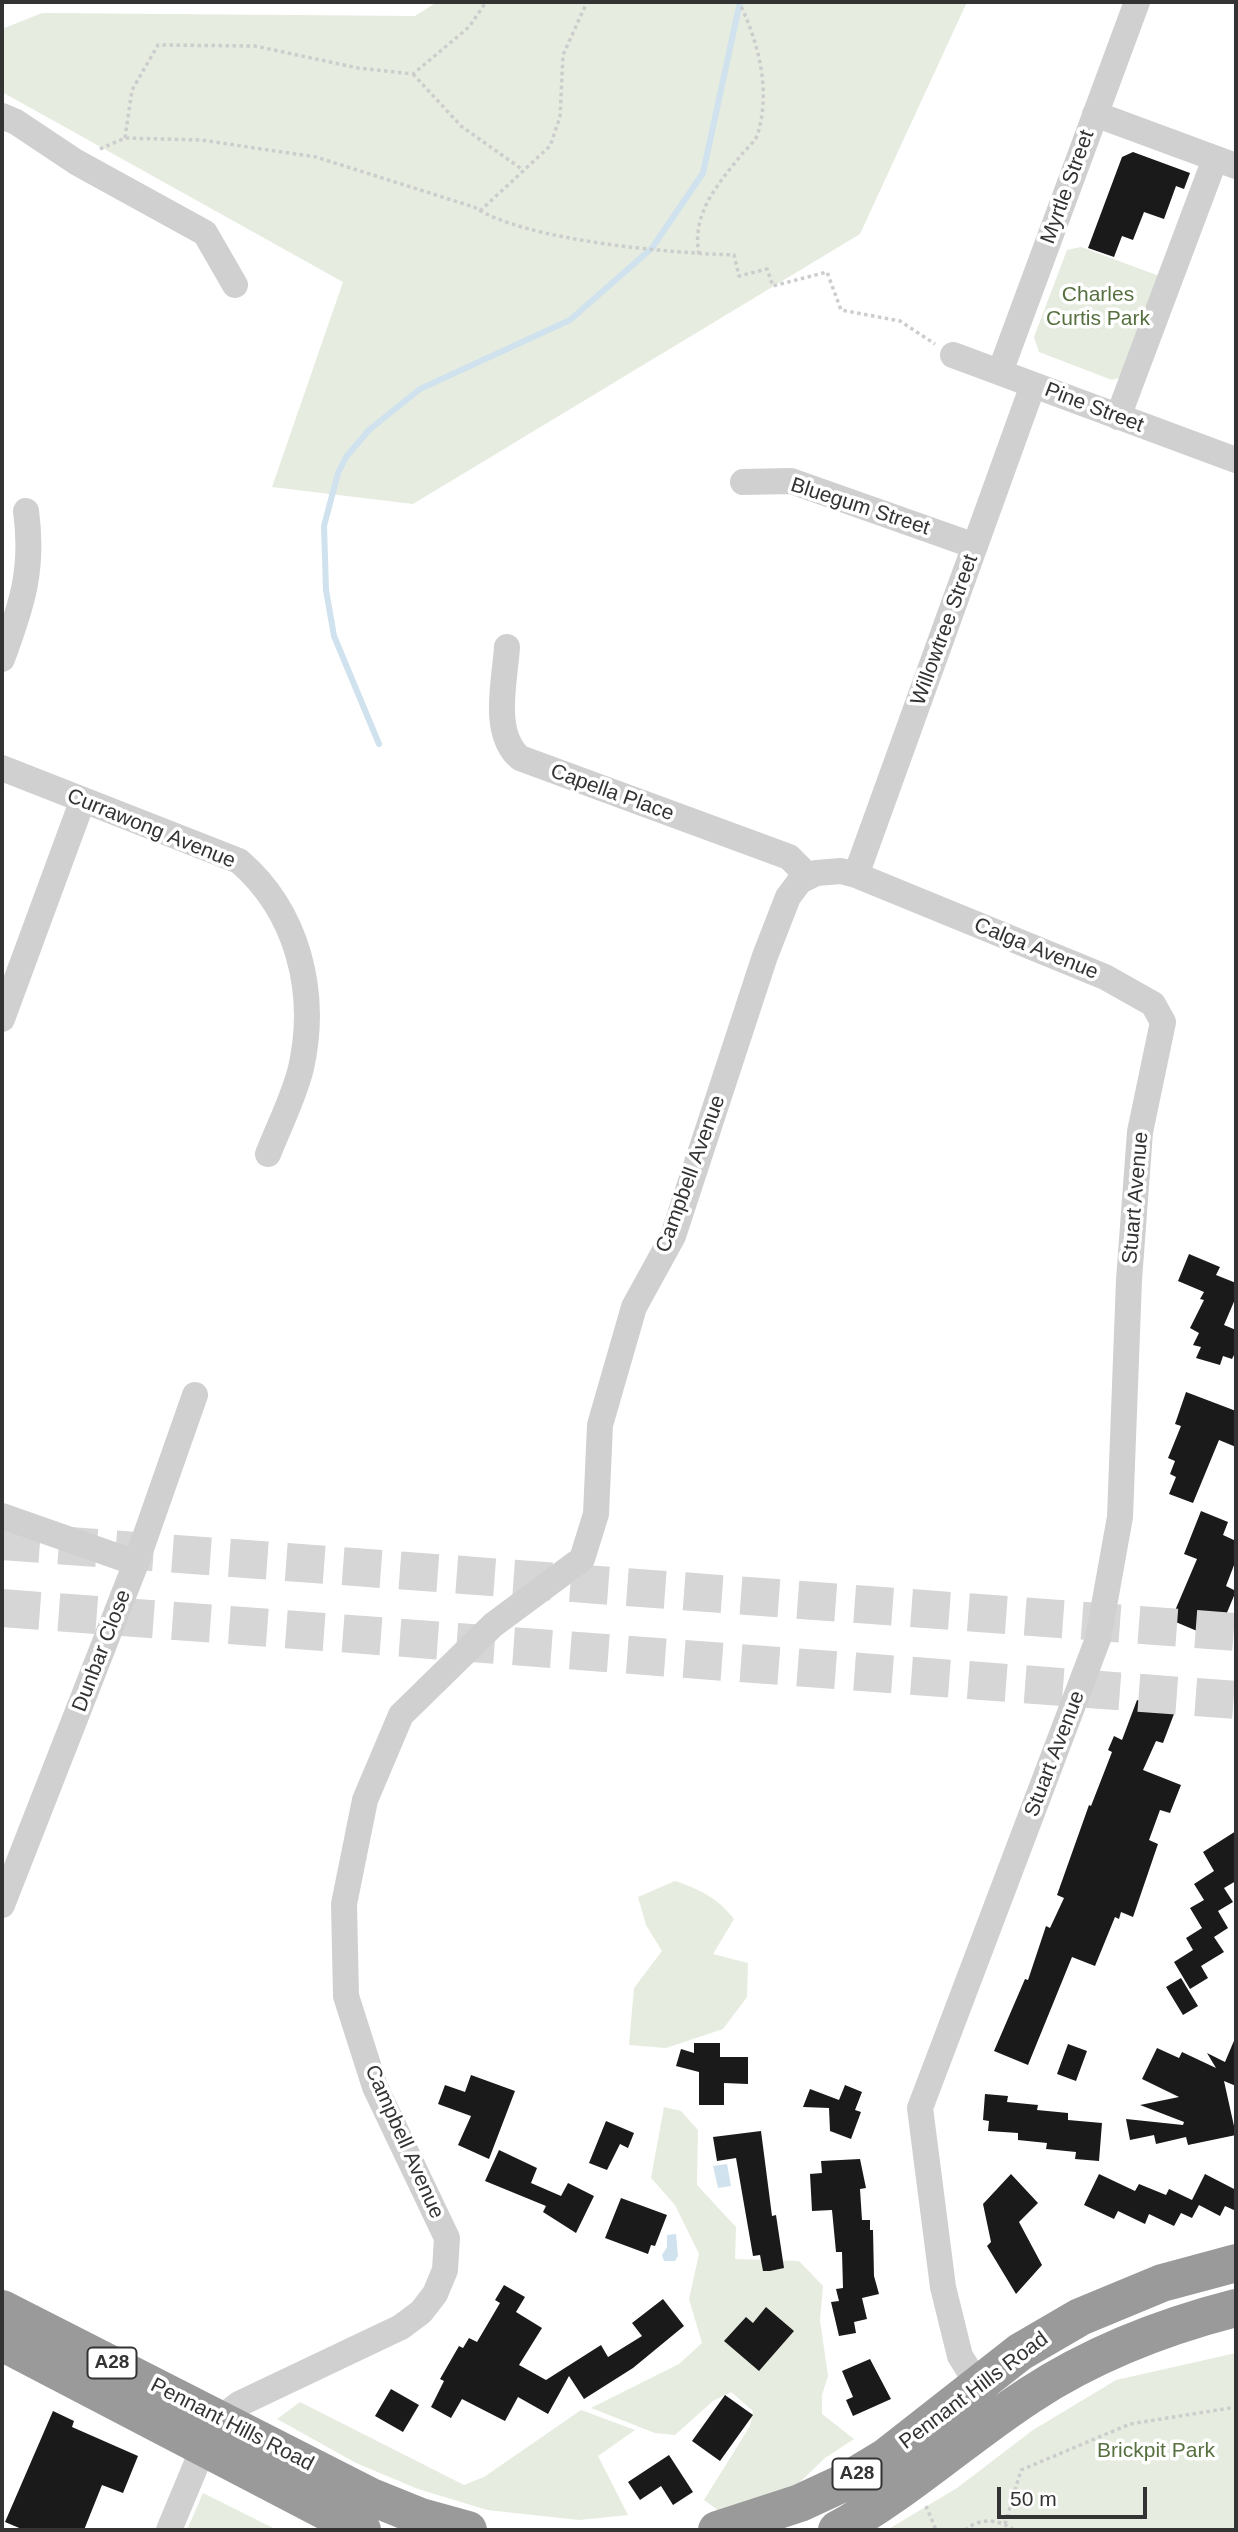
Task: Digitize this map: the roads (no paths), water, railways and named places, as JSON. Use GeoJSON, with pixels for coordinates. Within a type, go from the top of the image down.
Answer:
{"type":"FeatureCollection","features":[{"type":"Feature","properties":{"kind":"highway","name":"Pennant Hills Road"},"geometry":{"type":"LineString","coordinates":[[718,2530],[800,2503],[843,2483],[886,2457],[1020,2352],[1108,2304],[1162,2283],[1236,2263]]}},
{"type":"Feature","properties":{"kind":"highway","name":"Pennant Hills Road"},"geometry":{"type":"LineString","coordinates":[[837,2530],[874,2510],[999,2417],[1076,2367],[1136,2337],[1236,2308]]}},
{"type":"Feature","properties":{"kind":"highway","name":"Pennant Hills Road"},"geometry":{"type":"LineString","coordinates":[[2,2309],[212,2433],[362,2530]]}},
{"type":"Feature","properties":{"kind":"highway","name":"Pennant Hills Road"},"geometry":{"type":"LineString","coordinates":[[2,2342],[212,2433],[421,2517],[468,2530]]}},
{"type":"Feature","properties":{"kind":"street","name":"Myrtle Street"},"geometry":{"type":"LineString","coordinates":[[1000,372],[1137,2]]}},
{"type":"Feature","properties":{"kind":"street"},"geometry":{"type":"LineString","coordinates":[[1095,114],[1226,163],[1118,417]]}},
{"type":"Feature","properties":{"kind":"street"},"geometry":{"type":"LineString","coordinates":[[2,116],[16,122],[76,162],[205,233],[235,285]]}},
{"type":"Feature","properties":{"kind":"street","name":"Pine Street"},"geometry":{"type":"LineString","coordinates":[[953,355],[1236,460]]}},
{"type":"Feature","properties":{"kind":"street","name":"Willowtree Street"},"geometry":{"type":"LineString","coordinates":[[856,875],[1033,385]]}},
{"type":"Feature","properties":{"kind":"street","name":"Bluegum Street"},"geometry":{"type":"LineString","coordinates":[[743,482],[791,481],[975,546]]}},
{"type":"Feature","properties":{"kind":"street"},"geometry":{"type":"LineString","coordinates":[[2,659],[27,582],[30,555],[26,511]]}},
{"type":"Feature","properties":{"kind":"street","name":"Capella Place"},"geometry":{"type":"LineString","coordinates":[[507,647],[502,727],[509,746],[520,758],[789,857],[808,876]]}},
{"type":"Feature","properties":{"kind":"street","name":"Currawong Avenue"},"geometry":{"type":"LineString","coordinates":[[2,768],[82,802],[239,861],[275,898],[290,926],[300,955],[305,989],[305,1045],[300,1071],[268,1154]]}},
{"type":"Feature","properties":{"kind":"street"},"geometry":{"type":"LineString","coordinates":[[2,1019],[82,802]]}},
{"type":"Feature","properties":{"kind":"street"},"geometry":{"type":"LineString","coordinates":[[808,876],[828,871],[856,875]]}},
{"type":"Feature","properties":{"kind":"street","name":"Calga Avenue"},"geometry":{"type":"LineString","coordinates":[[856,875],[1105,977],[1153,1004],[1161,1016],[1164,1029],[1154,1065]]}},
{"type":"Feature","properties":{"kind":"street","name":"Campbell Avenue"},"geometry":{"type":"LineString","coordinates":[[212,2433],[239,2404],[401,2327],[421,2312],[435,2294],[445,2270],[447,2238],[375,2087],[346,1996],[344,1903],[365,1800],[401,1715],[493,1625],[582,1559],[596,1514],[600,1425],[634,1307],[673,1236],[765,956],[788,897],[800,881],[808,876]]}},
{"type":"Feature","properties":{"kind":"street","name":"Stuart Avenue"},"geometry":{"type":"LineString","coordinates":[[999,2417],[960,2356],[943,2287],[920,2108],[1098,1639],[1120,1517],[1133,1201],[1140,1132],[1154,1065]]}},
{"type":"Feature","properties":{"kind":"street","name":"Dunbar Close"},"geometry":{"type":"LineString","coordinates":[[2,1905],[136,1563],[195,1395]]}},
{"type":"Feature","properties":{"kind":"street"},"geometry":{"type":"LineString","coordinates":[[2,1516],[136,1563]]}},
{"type":"Feature","properties":{"kind":"street"},"geometry":{"type":"LineString","coordinates":[[169,2530],[212,2433]]}},
{"type":"Feature","properties":{"kind":"water"},"geometry":{"type":"Polygon","coordinates":[[[727,2164],[731,2186],[718,2188],[713,2166],[727,2164]]]}},
{"type":"Feature","properties":{"kind":"water"},"geometry":{"type":"Polygon","coordinates":[[[676,2234],[678,2256],[675,2261],[664,2261],[662,2255],[667,2247],[667,2235],[676,2234]]]}},
{"type":"Feature","properties":{"kind":"waterway"},"geometry":{"type":"LineString","coordinates":[[379,744],[334,636],[326,590],[324,526],[338,473],[346,457],[369,430],[420,389],[570,320],[652,248],[703,173],[740,2]]}},
{"type":"Feature","properties":{"kind":"tunnel"},"geometry":{"type":"LineString","coordinates":[[2,1541],[1236,1632]]}},
{"type":"Feature","properties":{"kind":"tunnel"},"geometry":{"type":"LineString","coordinates":[[2,1608],[1236,1700]]}},
{"type":"Feature","properties":{"kind":"park label","name":"Charles Curtis Park"},"geometry":{"type":"Point","coordinates":[1098,307]}},
{"type":"Feature","properties":{"kind":"park label","name":"Brickpit Park"},"geometry":{"type":"Point","coordinates":[1156,2451]}}]}
